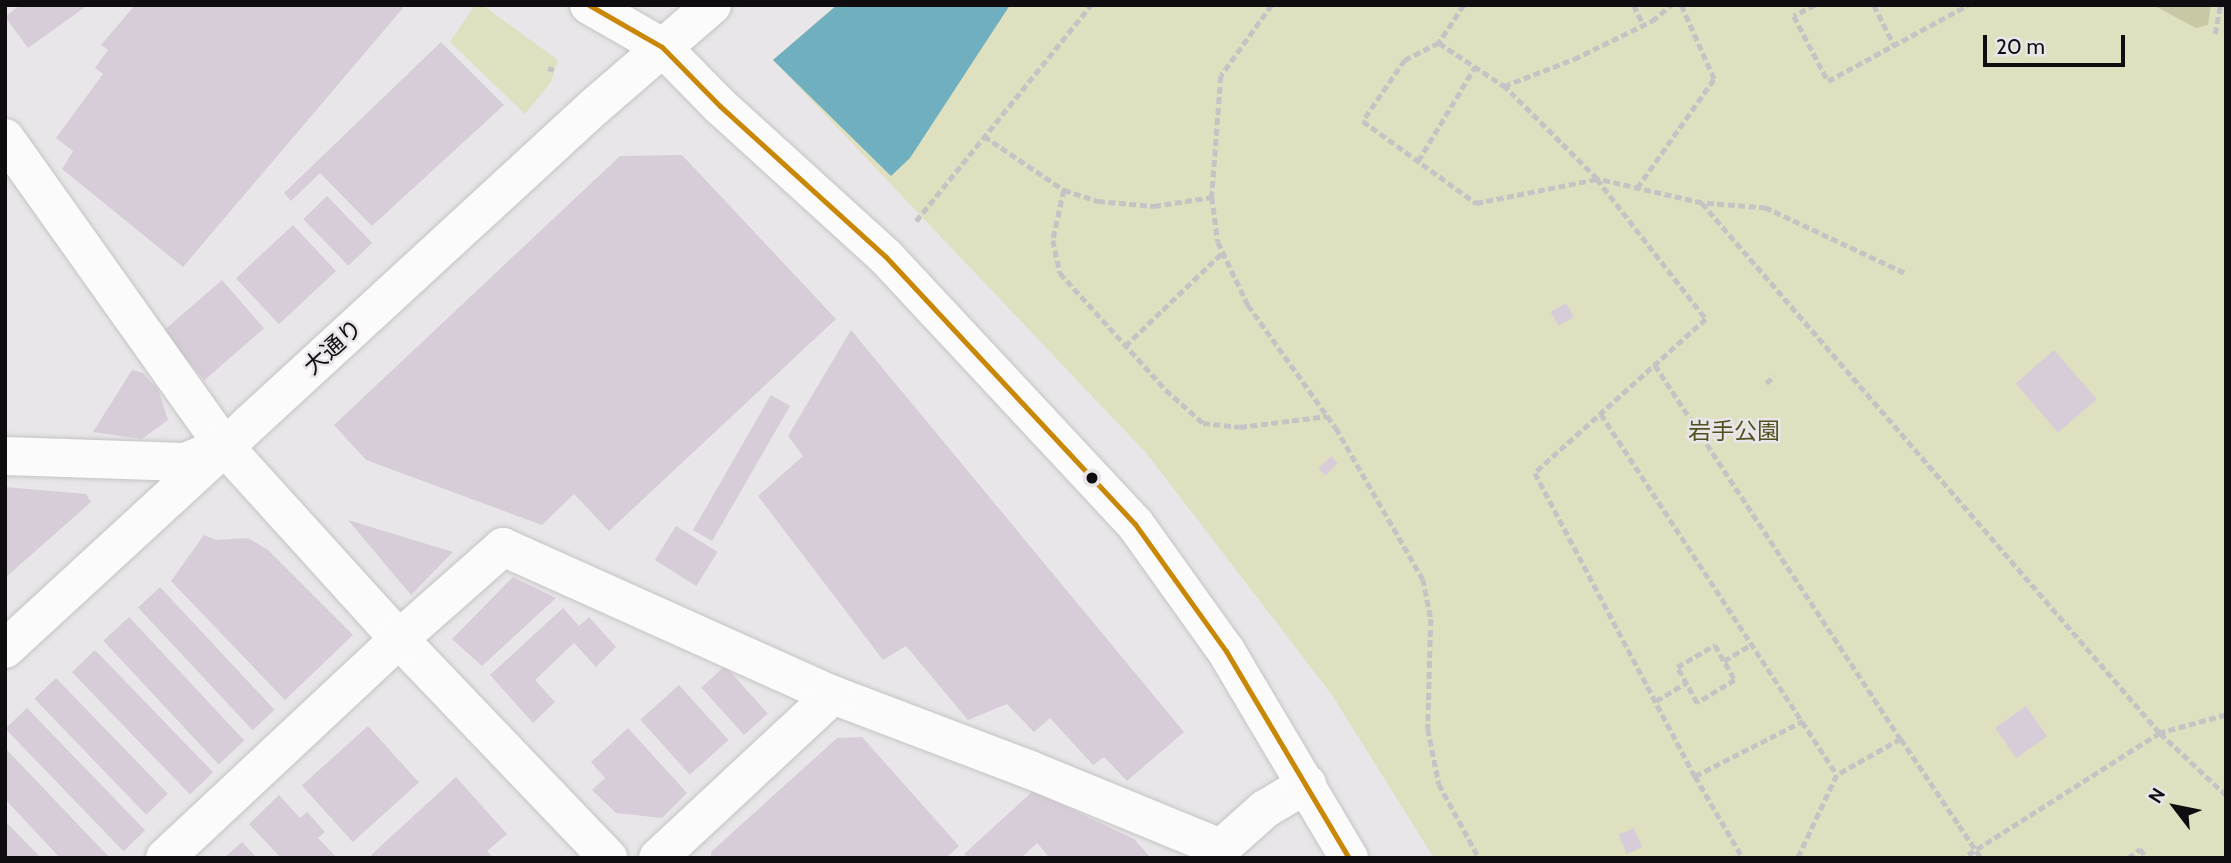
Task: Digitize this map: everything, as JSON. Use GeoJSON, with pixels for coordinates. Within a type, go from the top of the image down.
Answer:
{"type":"FeatureCollection","features":[{"type":"Feature","properties":{"kind":"street"},"geometry":{"type":"LineString","coordinates":[[589,5],[662,47],[720,106],[886,257],[1136,524],[1226,652],[1349,858]]}},
{"type":"Feature","properties":{"kind":"street","name":"大通り"},"geometry":{"type":"LineString","coordinates":[[5,649],[662,47],[712,5]]}},
{"type":"Feature","properties":{"kind":"street"},"geometry":{"type":"LineString","coordinates":[[5,138],[224,446],[398,639],[608,858]]}},
{"type":"Feature","properties":{"kind":"street"},"geometry":{"type":"LineString","coordinates":[[5,456],[185,462],[224,446]]}},
{"type":"Feature","properties":{"kind":"street"},"geometry":{"type":"LineString","coordinates":[[165,858],[398,639],[503,547],[833,695],[1028,769],[1215,853],[1265,809],[1307,784]]}},
{"type":"Feature","properties":{"kind":"street"},"geometry":{"type":"LineString","coordinates":[[658,858],[833,695]]}},
{"type":"Feature","properties":{"kind":"path"},"geometry":{"type":"LineString","coordinates":[[915,221],[1091,5]]}},
{"type":"Feature","properties":{"kind":"path"},"geometry":{"type":"LineString","coordinates":[[1272,5],[1221,76],[1212,197],[1218,242],[1248,305],[1327,416],[1423,579],[1431,620],[1429,729],[1438,784],[1479,858]]}},
{"type":"Feature","properties":{"kind":"path"},"geometry":{"type":"LineString","coordinates":[[1464,5],[1439,43],[1405,60],[1363,121],[1476,202],[1597,180],[1702,203],[1766,208],[1904,274]]}},
{"type":"Feature","properties":{"kind":"path"},"geometry":{"type":"LineString","coordinates":[[1634,5],[1644,26]]}},
{"type":"Feature","properties":{"kind":"path"},"geometry":{"type":"LineString","coordinates":[[1504,86],[1574,59],[1644,26],[1671,5]]}},
{"type":"Feature","properties":{"kind":"path"},"geometry":{"type":"LineString","coordinates":[[1637,188],[1714,79],[1681,5]]}},
{"type":"Feature","properties":{"kind":"path"},"geometry":{"type":"LineString","coordinates":[[1815,5],[1794,16],[1828,81],[1968,5]]}},
{"type":"Feature","properties":{"kind":"path"},"geometry":{"type":"LineString","coordinates":[[1874,5],[1894,45]]}},
{"type":"Feature","properties":{"kind":"path"},"geometry":{"type":"LineString","coordinates":[[2215,34],[2220,5]]}},
{"type":"Feature","properties":{"kind":"path"},"geometry":{"type":"LineString","coordinates":[[1439,43],[1504,86],[1597,180],[1706,319],[1535,473],[1696,776],[1743,858]]}},
{"type":"Feature","properties":{"kind":"path"},"geometry":{"type":"LineString","coordinates":[[1418,160],[1475,67]]}},
{"type":"Feature","properties":{"kind":"path"},"geometry":{"type":"LineString","coordinates":[[984,136],[1063,190],[1098,201],[1154,206],[1212,197]]}},
{"type":"Feature","properties":{"kind":"path"},"geometry":{"type":"LineString","coordinates":[[1063,190],[1053,240],[1060,273],[1166,390],[1202,423],[1240,427],[1327,416]]}},
{"type":"Feature","properties":{"kind":"path"},"geometry":{"type":"LineString","coordinates":[[1702,203],[2160,733],[2226,795]]}},
{"type":"Feature","properties":{"kind":"path"},"geometry":{"type":"LineString","coordinates":[[1125,346],[1223,252]]}},
{"type":"Feature","properties":{"kind":"path"},"geometry":{"type":"LineString","coordinates":[[1655,365],[1980,858]]}},
{"type":"Feature","properties":{"kind":"path"},"geometry":{"type":"LineString","coordinates":[[1766,383],[1775,376]]}},
{"type":"Feature","properties":{"kind":"path"},"geometry":{"type":"LineString","coordinates":[[1601,414],[1837,775]]}},
{"type":"Feature","properties":{"kind":"path"},"geometry":{"type":"LineString","coordinates":[[1715,645],[1735,680],[1697,703],[1686,683],[1677,667],[1715,645]]}},
{"type":"Feature","properties":{"kind":"path"},"geometry":{"type":"LineString","coordinates":[[1724,661],[1752,645]]}},
{"type":"Feature","properties":{"kind":"path"},"geometry":{"type":"LineString","coordinates":[[1656,701],[1686,683]]}},
{"type":"Feature","properties":{"kind":"path"},"geometry":{"type":"LineString","coordinates":[[1964,858],[2160,733],[2226,715]]}},
{"type":"Feature","properties":{"kind":"path"},"geometry":{"type":"LineString","coordinates":[[1696,776],[1803,722]]}},
{"type":"Feature","properties":{"kind":"path"},"geometry":{"type":"LineString","coordinates":[[1798,858],[1837,775],[1901,739]]}},
{"type":"Feature","properties":{"kind":"path"},"geometry":{"type":"LineString","coordinates":[[2127,858],[2140,849],[2147,858]]}},
{"type":"Feature","properties":{"kind":"green space"},"geometry":{"type":"Polygon","coordinates":[[[475,5],[482,5],[558,60],[551,82],[525,114],[450,42],[475,5]]]}},
{"type":"Feature","properties":{"kind":"green space","name":"岩手公園"},"geometry":{"type":"Polygon","coordinates":[[[836,5],[2226,5],[2226,858],[1434,858],[1332,695],[1147,454],[773,60],[836,5]]]}},
{"type":"Feature","properties":{"kind":"green space"},"geometry":{"type":"Polygon","coordinates":[[[2153,5],[2211,5],[2208,25],[2196,28],[2153,5]]]}},
{"type":"Feature","properties":{"kind":"water"},"geometry":{"type":"Polygon","coordinates":[[[837,5],[1010,5],[910,158],[891,176],[773,60],[837,5]]]}},
{"type":"Feature","properties":{"kind":"building"},"geometry":{"type":"Polygon","coordinates":[[[20,5],[88,5],[28,48],[5,17],[20,5]]]}},
{"type":"Feature","properties":{"kind":"building"},"geometry":{"type":"Polygon","coordinates":[[[135,5],[401,5],[403,8],[183,267],[62,169],[73,151],[56,138],[103,74],[95,68],[108,50],[101,45],[135,5]]]}},
{"type":"Feature","properties":{"kind":"building"},"geometry":{"type":"Polygon","coordinates":[[[441,42],[504,105],[372,226],[320,173],[291,201],[284,193],[441,42]]]}},
{"type":"Feature","properties":{"kind":"building"},"geometry":{"type":"Polygon","coordinates":[[[682,155],[836,319],[609,531],[574,494],[542,525],[366,460],[334,425],[620,156],[682,155]]]}},
{"type":"Feature","properties":{"kind":"building"},"geometry":{"type":"Polygon","coordinates":[[[327,196],[372,243],[348,266],[303,219],[327,196]]]}},
{"type":"Feature","properties":{"kind":"building"},"geometry":{"type":"Polygon","coordinates":[[[293,225],[336,271],[279,324],[236,278],[293,225]]]}},
{"type":"Feature","properties":{"kind":"building"},"geometry":{"type":"Polygon","coordinates":[[[222,280],[264,328],[204,380],[162,332],[222,280]]]}},
{"type":"Feature","properties":{"kind":"building"},"geometry":{"type":"Polygon","coordinates":[[[1566,303],[1574,317],[1558,326],[1550,312],[1566,303]]]}},
{"type":"Feature","properties":{"kind":"building"},"geometry":{"type":"Polygon","coordinates":[[[851,330],[1184,732],[1127,781],[1104,757],[1093,765],[1050,718],[1034,732],[1007,704],[968,720],[906,646],[883,660],[758,496],[803,456],[788,436],[851,330]]]}},
{"type":"Feature","properties":{"kind":"building"},"geometry":{"type":"Polygon","coordinates":[[[2054,350],[2097,399],[2058,433],[2016,383],[2054,350]]]}},
{"type":"Feature","properties":{"kind":"building"},"geometry":{"type":"Polygon","coordinates":[[[132,370],[143,373],[158,389],[168,420],[142,439],[93,432],[132,370]]]}},
{"type":"Feature","properties":{"kind":"building"},"geometry":{"type":"Polygon","coordinates":[[[771,395],[790,406],[712,541],[693,530],[771,395]]]}},
{"type":"Feature","properties":{"kind":"building"},"geometry":{"type":"Polygon","coordinates":[[[1331,456],[1338,463],[1325,476],[1318,469],[1331,456]]]}},
{"type":"Feature","properties":{"kind":"building"},"geometry":{"type":"Polygon","coordinates":[[[5,487],[86,494],[91,502],[5,578],[5,487]]]}},
{"type":"Feature","properties":{"kind":"building"},"geometry":{"type":"Polygon","coordinates":[[[348,520],[453,552],[411,595],[348,520]]]}},
{"type":"Feature","properties":{"kind":"building"},"geometry":{"type":"Polygon","coordinates":[[[676,526],[718,552],[696,586],[655,560],[676,526]]]}},
{"type":"Feature","properties":{"kind":"building"},"geometry":{"type":"Polygon","coordinates":[[[204,535],[216,540],[248,538],[268,550],[353,635],[285,700],[171,581],[204,535]]]}},
{"type":"Feature","properties":{"kind":"building"},"geometry":{"type":"Polygon","coordinates":[[[513,577],[556,598],[482,666],[452,639],[513,577]]]}},
{"type":"Feature","properties":{"kind":"building"},"geometry":{"type":"Polygon","coordinates":[[[160,587],[275,710],[253,730],[138,607],[160,587]]]}},
{"type":"Feature","properties":{"kind":"building"},"geometry":{"type":"Polygon","coordinates":[[[563,608],[579,626],[589,617],[616,647],[596,667],[574,643],[535,680],[555,702],[533,723],[490,675],[563,608]]]}},
{"type":"Feature","properties":{"kind":"building"},"geometry":{"type":"Polygon","coordinates":[[[129,617],[244,741],[219,764],[103,641],[129,617]]]}},
{"type":"Feature","properties":{"kind":"building"},"geometry":{"type":"Polygon","coordinates":[[[95,650],[213,772],[190,795],[72,672],[95,650]]]}},
{"type":"Feature","properties":{"kind":"building"},"geometry":{"type":"Polygon","coordinates":[[[725,666],[768,714],[744,735],[701,687],[725,666]]]}},
{"type":"Feature","properties":{"kind":"building"},"geometry":{"type":"Polygon","coordinates":[[[56,678],[168,794],[146,815],[34,699],[56,678]]]}},
{"type":"Feature","properties":{"kind":"building"},"geometry":{"type":"Polygon","coordinates":[[[679,685],[729,740],[690,775],[640,720],[679,685]]]}},
{"type":"Feature","properties":{"kind":"building"},"geometry":{"type":"Polygon","coordinates":[[[2026,706],[2047,736],[2016,758],[1995,728],[2026,706]]]}},
{"type":"Feature","properties":{"kind":"building"},"geometry":{"type":"Polygon","coordinates":[[[27,708],[145,830],[124,851],[5,729],[27,708]]]}},
{"type":"Feature","properties":{"kind":"building"},"geometry":{"type":"Polygon","coordinates":[[[368,726],[419,782],[353,842],[302,786],[368,726]]]}},
{"type":"Feature","properties":{"kind":"building"},"geometry":{"type":"Polygon","coordinates":[[[628,728],[687,793],[662,818],[616,813],[592,790],[605,778],[591,762],[628,728]]]}},
{"type":"Feature","properties":{"kind":"building"},"geometry":{"type":"Polygon","coordinates":[[[862,737],[959,846],[946,858],[711,858],[711,852],[837,738],[862,737]]]}},
{"type":"Feature","properties":{"kind":"building"},"geometry":{"type":"Polygon","coordinates":[[[5,748],[110,858],[60,858],[5,799],[5,748]]]}},
{"type":"Feature","properties":{"kind":"building"},"geometry":{"type":"Polygon","coordinates":[[[456,777],[507,834],[487,851],[493,858],[373,858],[371,855],[456,777]]]}},
{"type":"Feature","properties":{"kind":"building"},"geometry":{"type":"Polygon","coordinates":[[[1033,791],[1134,839],[1151,858],[1050,858],[1037,843],[1021,858],[967,858],[964,854],[1033,791]]]}},
{"type":"Feature","properties":{"kind":"building"},"geometry":{"type":"Polygon","coordinates":[[[279,795],[300,818],[307,812],[325,832],[318,838],[337,858],[281,858],[249,824],[279,795]]]}},
{"type":"Feature","properties":{"kind":"building"},"geometry":{"type":"Polygon","coordinates":[[[5,821],[41,858],[5,858],[5,821]]]}},
{"type":"Feature","properties":{"kind":"building"},"geometry":{"type":"Polygon","coordinates":[[[1634,828],[1642,847],[1627,854],[1618,835],[1634,828]]]}},
{"type":"Feature","properties":{"kind":"building"},"geometry":{"type":"Polygon","coordinates":[[[242,842],[257,858],[224,858],[242,842]]]}},
{"type":"Feature","properties":{"kind":"transit line"},"geometry":{"type":"LineString","coordinates":[[589,5],[662,47],[720,106],[886,257],[1135,524],[1226,651],[1349,858]]}}]}
